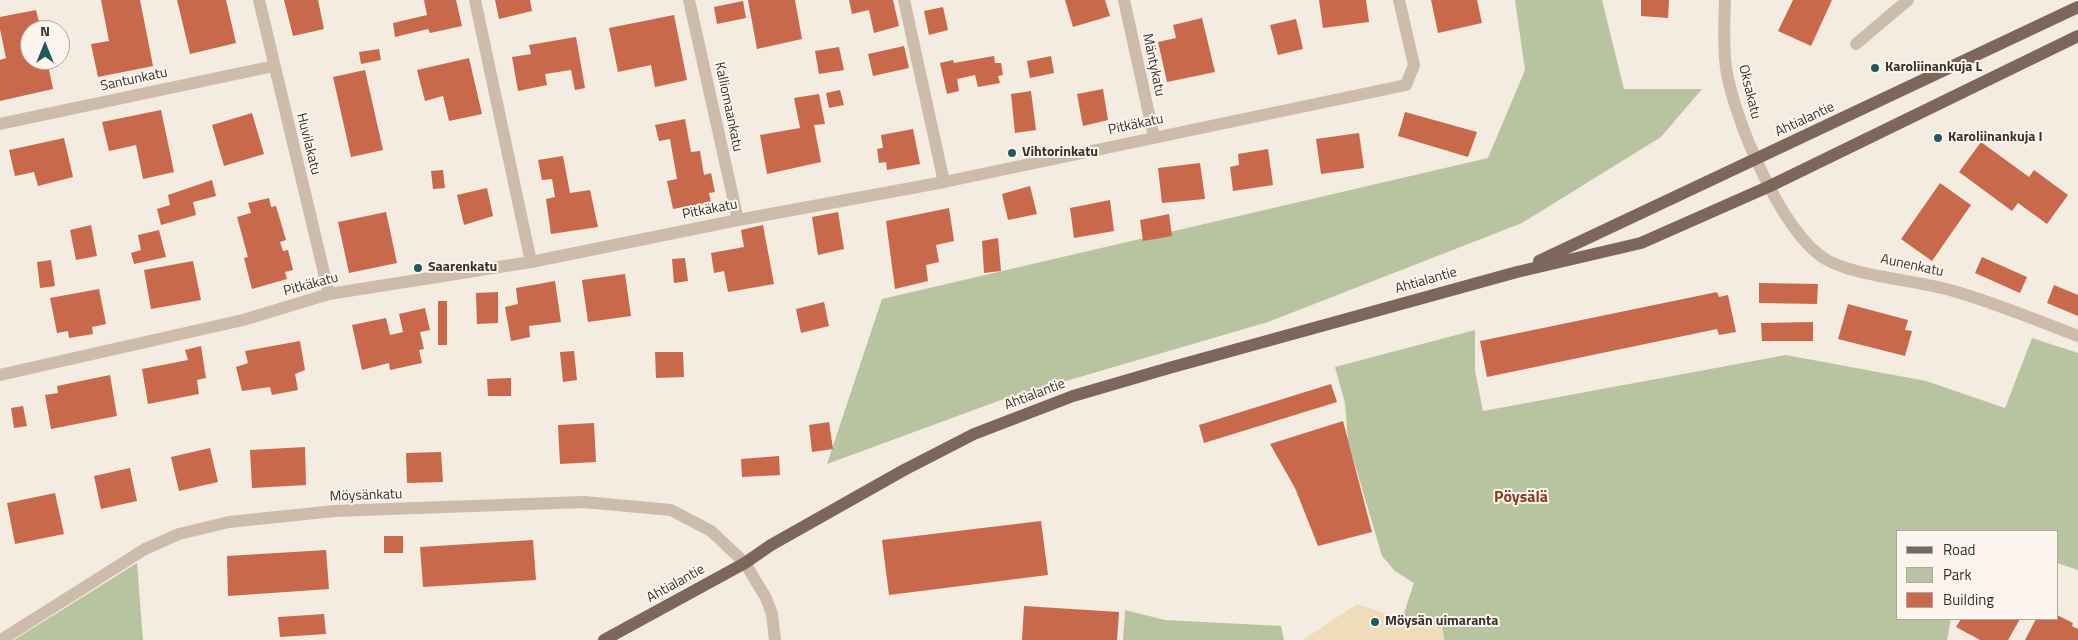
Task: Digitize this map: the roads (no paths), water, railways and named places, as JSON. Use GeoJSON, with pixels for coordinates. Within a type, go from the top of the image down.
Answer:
{"type":"FeatureCollection","features":[{"type":"Feature","properties":{"kind":"main road","name":"Ahtialantie"},"geometry":{"type":"LineString","coordinates":[[1516,272],[2078,7]]}},
{"type":"Feature","properties":{"kind":"main road","name":"Ahtialantie"},"geometry":{"type":"LineString","coordinates":[[604,640],[745,562],[771,545],[879,484],[974,434],[1073,396],[1516,272],[1641,243],[1770,186],[2078,36]]}},
{"type":"Feature","properties":{"kind":"street","name":"Huvilakatu"},"geometry":{"type":"LineString","coordinates":[[259,0],[329,294]]}},
{"type":"Feature","properties":{"kind":"street"},"geometry":{"type":"LineString","coordinates":[[475,0],[531,262]]}},
{"type":"Feature","properties":{"kind":"street","name":"Kalliomaankatu"},"geometry":{"type":"LineString","coordinates":[[689,0],[738,220]]}},
{"type":"Feature","properties":{"kind":"street"},"geometry":{"type":"LineString","coordinates":[[904,0],[944,182]]}},
{"type":"Feature","properties":{"kind":"street","name":"Mäntykatu"},"geometry":{"type":"LineString","coordinates":[[1124,0],[1154,137]]}},
{"type":"Feature","properties":{"kind":"street","name":"Pitkäkatu"},"geometry":{"type":"LineString","coordinates":[[0,375],[243,320],[329,294],[531,262],[738,220],[944,182],[1406,85],[1414,65],[1399,0]]}},
{"type":"Feature","properties":{"kind":"street","name":"Oksakatu"},"geometry":{"type":"LineString","coordinates":[[1725,0],[1724,41],[1726,68],[1743,131],[1770,186]]}},
{"type":"Feature","properties":{"kind":"street"},"geometry":{"type":"LineString","coordinates":[[1856,44],[1908,0]]}},
{"type":"Feature","properties":{"kind":"street","name":"Santunkatu"},"geometry":{"type":"LineString","coordinates":[[0,124],[274,66]]}},
{"type":"Feature","properties":{"kind":"street","name":"Aunenkatu"},"geometry":{"type":"LineString","coordinates":[[1770,186],[1794,227],[1806,243],[1823,258],[1864,272],[1950,290],[2078,336]]}},
{"type":"Feature","properties":{"kind":"street","name":"Möysänkatu"},"geometry":{"type":"LineString","coordinates":[[1,640],[145,549],[179,534],[229,522],[334,511],[584,502],[671,510],[711,531],[745,562]]}},
{"type":"Feature","properties":{"kind":"street"},"geometry":{"type":"LineString","coordinates":[[745,562],[772,614],[774,640]]}},
{"type":"Feature","properties":{"kind":"place","name":"Karoliinankuja L"},"geometry":{"type":"Point","coordinates":[1875,68]}},
{"type":"Feature","properties":{"kind":"place","name":"Karoliinankuja I"},"geometry":{"type":"Point","coordinates":[1938,138]}},
{"type":"Feature","properties":{"kind":"place","name":"Vihtorinkatu"},"geometry":{"type":"Point","coordinates":[1012,153]}},
{"type":"Feature","properties":{"kind":"place","name":"Saarenkatu"},"geometry":{"type":"Point","coordinates":[418,268]}},
{"type":"Feature","properties":{"kind":"place","name":"Möysän uimaranta"},"geometry":{"type":"Point","coordinates":[1375,622]}},
{"type":"Feature","properties":{"kind":"district","name":"Pöysälä"},"geometry":{"type":"Point","coordinates":[1521,498]}}]}
